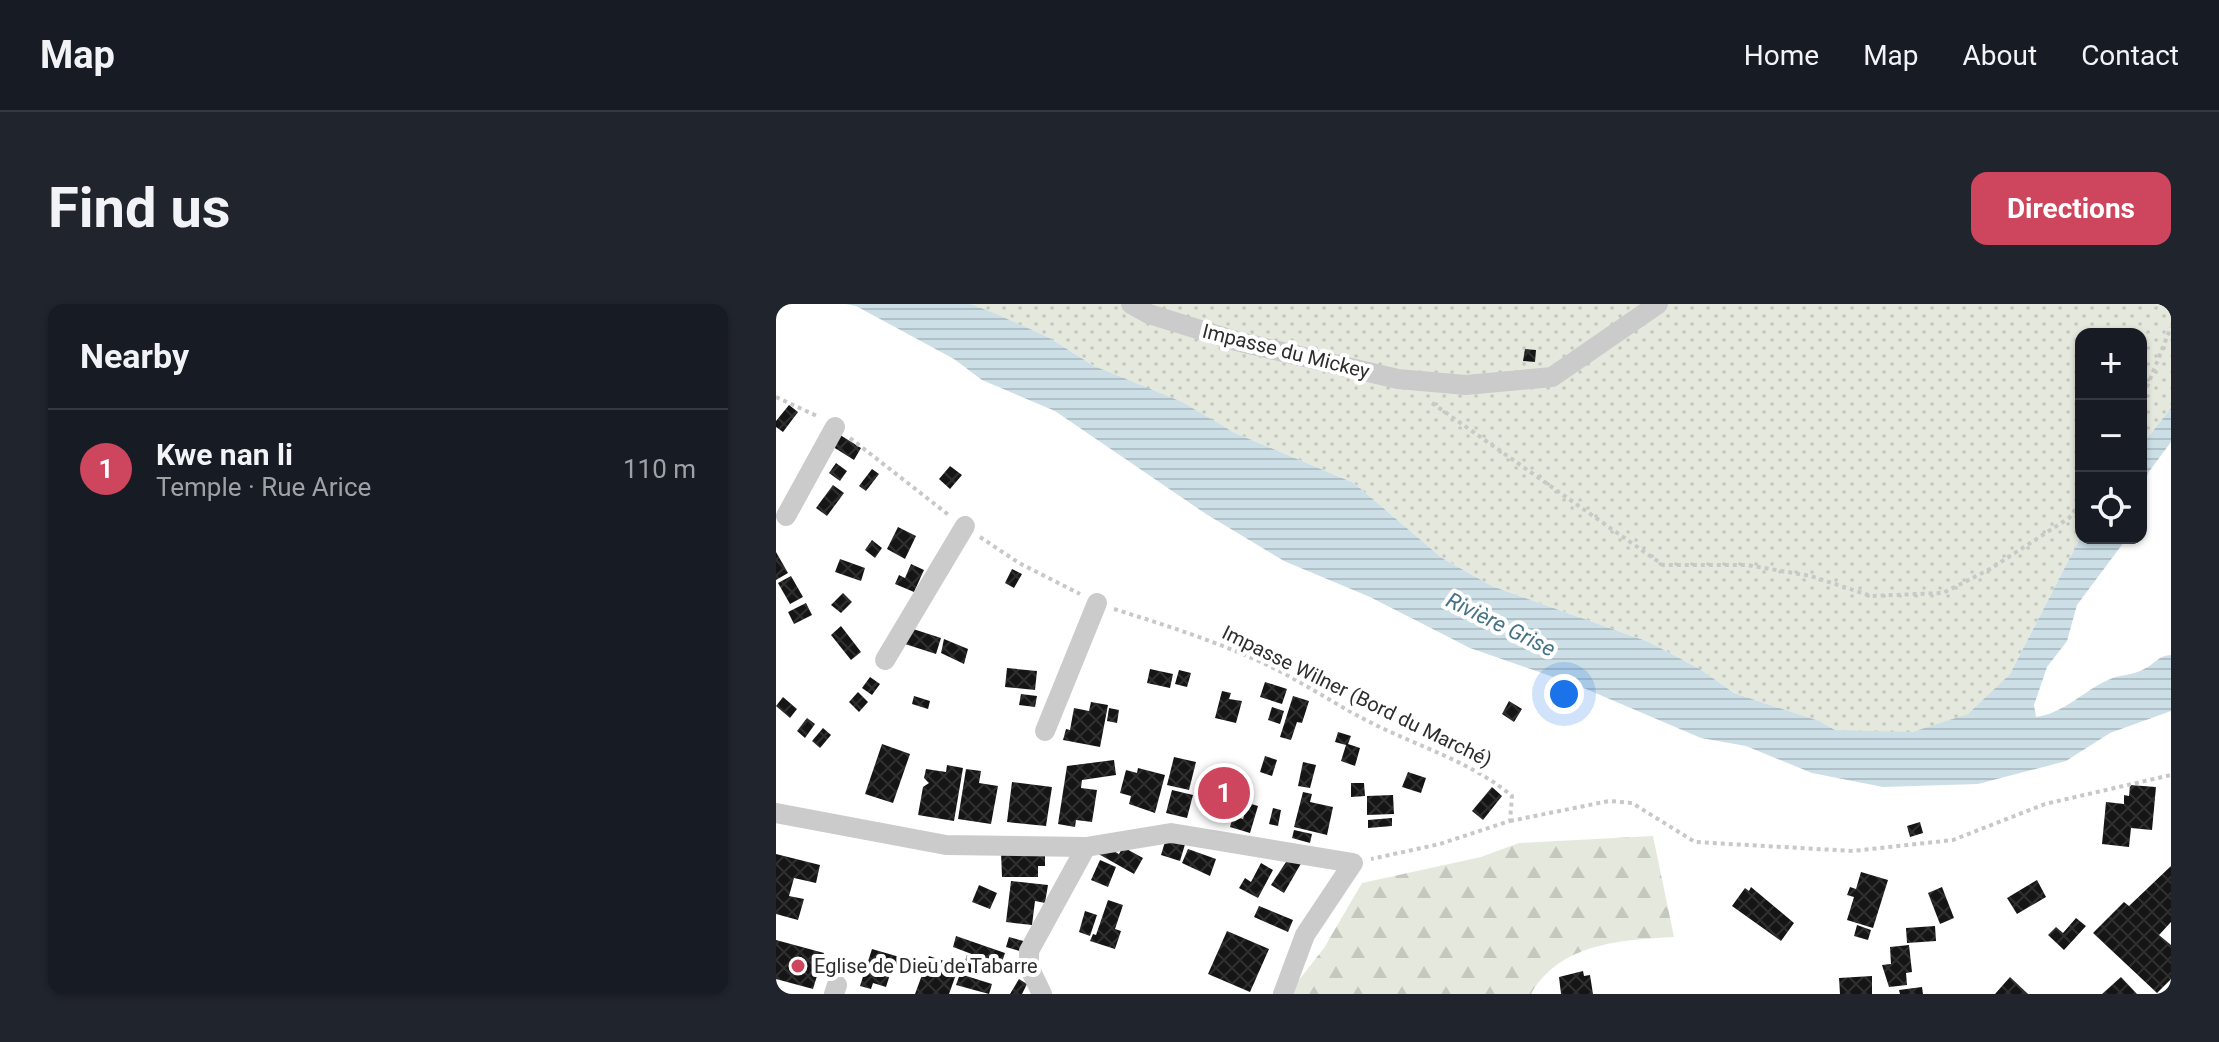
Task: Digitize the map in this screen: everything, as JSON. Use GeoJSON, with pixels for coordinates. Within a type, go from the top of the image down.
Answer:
{"type":"FeatureCollection","features":[{"type":"Feature","properties":{"kind":"street","name":"Impasse du Mickey"},"geometry":{"type":"LineString","coordinates":[[1131,304],[1149,314],[1236,341],[1398,379],[1466,385],[1552,377],[1658,304]]}},
{"type":"Feature","properties":{"kind":"street"},"geometry":{"type":"LineString","coordinates":[[786,516],[835,427]]}},
{"type":"Feature","properties":{"kind":"street"},"geometry":{"type":"LineString","coordinates":[[885,660],[965,526]]}},
{"type":"Feature","properties":{"kind":"street"},"geometry":{"type":"LineString","coordinates":[[1045,731],[1097,603]]}},
{"type":"Feature","properties":{"kind":"street"},"geometry":{"type":"LineString","coordinates":[[776,813],[946,845],[1086,847],[1171,833],[1353,863],[1305,935],[1283,994]]}},
{"type":"Feature","properties":{"kind":"street"},"geometry":{"type":"LineString","coordinates":[[1042,994],[1029,967],[1029,951],[1086,847]]}},
{"type":"Feature","properties":{"kind":"path"},"geometry":{"type":"LineString","coordinates":[[2142,400],[2171,327]]}},
{"type":"Feature","properties":{"kind":"path"},"geometry":{"type":"LineString","coordinates":[[1398,379],[1663,565],[1747,565],[1811,576],[1871,596],[1943,593],[1990,569],[2069,518],[2075,510]]}},
{"type":"Feature","properties":{"kind":"path","name":"Impasse Wilner (Bord du Marché)"},"geometry":{"type":"LineString","coordinates":[[776,397],[835,427],[1019,563],[1097,603],[1190,632],[1265,664],[1381,727],[1445,755],[1498,784],[1512,796],[1510,821]]}},
{"type":"Feature","properties":{"kind":"path"},"geometry":{"type":"LineString","coordinates":[[1353,863],[1440,844],[1510,821],[1609,801],[1632,803],[1695,842],[1853,851],[1953,840],[2045,804],[2171,775]]}},
{"type":"Feature","properties":{"kind":"green space"},"geometry":{"type":"Polygon","coordinates":[[[971,304],[2171,304],[2171,408],[2147,438],[2147,328],[2075,328],[2077,544],[2010,674],[1968,715],[1912,732],[1853,733],[1835,730],[1818,721],[1734,693],[1700,669],[1649,642],[1492,586],[1442,558],[1354,483],[1233,432],[1094,366],[1048,337],[971,304]]]}},
{"type":"Feature","properties":{"kind":"green space"},"geometry":{"type":"Polygon","coordinates":[[[1653,836],[1674,937],[1613,943],[1575,954],[1543,977],[1531,994],[1288,994],[1324,948],[1362,883],[1481,857],[1519,843],[1653,836]]]}},
{"type":"Feature","properties":{"kind":"water","name":"Rivière Grise"},"geometry":{"type":"Polygon","coordinates":[[[846,304],[971,304],[996,314],[1048,337],[1094,366],[1182,402],[1233,432],[1354,483],[1442,558],[1492,586],[1649,642],[1700,669],[1734,693],[1819,721],[1835,730],[1912,732],[1968,714],[2010,674],[2077,544],[2123,544],[2077,605],[2067,641],[2047,667],[2034,705],[2036,717],[2056,711],[2108,680],[2140,671],[2167,655],[2171,655],[2171,711],[2110,733],[2066,761],[1978,784],[1883,787],[1812,773],[1746,746],[1701,738],[1579,686],[1470,648],[1370,597],[1284,561],[1206,514],[1055,411],[982,380],[954,359],[856,306],[846,304]]]}},
{"type":"Feature","properties":{"kind":"water"},"geometry":{"type":"Polygon","coordinates":[[[2171,408],[2171,442],[2147,477],[2147,438],[2171,408]]]}},
{"type":"Feature","properties":{"kind":"building"},"geometry":{"type":"Polygon","coordinates":[[[1525,349],[1536,350],[1535,362],[1523,361],[1525,349]]]}},
{"type":"Feature","properties":{"kind":"building"},"geometry":{"type":"Polygon","coordinates":[[[789,405],[798,412],[783,432],[776,427],[776,421],[789,405]]]}},
{"type":"Feature","properties":{"kind":"building"},"geometry":{"type":"Polygon","coordinates":[[[837,433],[861,448],[854,460],[830,445],[837,433]]]}},
{"type":"Feature","properties":{"kind":"building"},"geometry":{"type":"Polygon","coordinates":[[[836,463],[847,471],[840,481],[829,473],[836,463]]]}},
{"type":"Feature","properties":{"kind":"building"},"geometry":{"type":"Polygon","coordinates":[[[950,466],[962,475],[950,489],[939,479],[950,466]]]}},
{"type":"Feature","properties":{"kind":"building"},"geometry":{"type":"Polygon","coordinates":[[[872,469],[879,474],[866,491],[859,486],[872,469]]]}},
{"type":"Feature","properties":{"kind":"building"},"geometry":{"type":"Polygon","coordinates":[[[833,485],[844,493],[827,516],[816,508],[833,485]]]}},
{"type":"Feature","properties":{"kind":"building"},"geometry":{"type":"Polygon","coordinates":[[[898,527],[916,536],[905,559],[887,549],[898,527]]]}},
{"type":"Feature","properties":{"kind":"building"},"geometry":{"type":"Polygon","coordinates":[[[872,540],[882,548],[875,558],[865,550],[872,540]]]}},
{"type":"Feature","properties":{"kind":"building"},"geometry":{"type":"Polygon","coordinates":[[[776,552],[788,573],[776,580],[776,552]]]}},
{"type":"Feature","properties":{"kind":"building"},"geometry":{"type":"Polygon","coordinates":[[[840,559],[865,568],[861,581],[835,572],[840,559]]]}},
{"type":"Feature","properties":{"kind":"building"},"geometry":{"type":"Polygon","coordinates":[[[911,564],[924,570],[914,592],[895,584],[899,575],[905,578],[911,564]]]}},
{"type":"Feature","properties":{"kind":"building"},"geometry":{"type":"Polygon","coordinates":[[[1012,569],[1022,574],[1014,588],[1005,583],[1012,569]]]}},
{"type":"Feature","properties":{"kind":"building"},"geometry":{"type":"Polygon","coordinates":[[[791,576],[803,597],[790,604],[778,583],[791,576]]]}},
{"type":"Feature","properties":{"kind":"building"},"geometry":{"type":"Polygon","coordinates":[[[843,593],[852,602],[841,613],[831,605],[843,593]]]}},
{"type":"Feature","properties":{"kind":"building"},"geometry":{"type":"Polygon","coordinates":[[[806,603],[812,615],[794,624],[788,612],[806,603]]]}},
{"type":"Feature","properties":{"kind":"building"},"geometry":{"type":"Polygon","coordinates":[[[841,626],[861,652],[851,660],[831,635],[841,626]]]}},
{"type":"Feature","properties":{"kind":"building"},"geometry":{"type":"Polygon","coordinates":[[[910,628],[941,638],[936,654],[905,644],[910,628]]]}},
{"type":"Feature","properties":{"kind":"building"},"geometry":{"type":"Polygon","coordinates":[[[944,639],[968,649],[964,664],[941,653],[944,639]]]}},
{"type":"Feature","properties":{"kind":"building"},"geometry":{"type":"Polygon","coordinates":[[[1007,668],[1037,671],[1035,690],[1005,687],[1007,668]]]}},
{"type":"Feature","properties":{"kind":"building"},"geometry":{"type":"Polygon","coordinates":[[[1150,669],[1173,674],[1170,688],[1147,683],[1150,669]]]}},
{"type":"Feature","properties":{"kind":"building"},"geometry":{"type":"Polygon","coordinates":[[[1179,670],[1191,673],[1187,687],[1175,684],[1179,670]]]}},
{"type":"Feature","properties":{"kind":"building"},"geometry":{"type":"Polygon","coordinates":[[[870,677],[880,684],[872,695],[862,688],[870,677]]]}},
{"type":"Feature","properties":{"kind":"building"},"geometry":{"type":"Polygon","coordinates":[[[1265,682],[1287,689],[1282,704],[1260,697],[1265,682]]]}},
{"type":"Feature","properties":{"kind":"building"},"geometry":{"type":"Polygon","coordinates":[[[1222,691],[1231,693],[1229,699],[1242,701],[1236,723],[1215,718],[1222,691]]]}},
{"type":"Feature","properties":{"kind":"building"},"geometry":{"type":"Polygon","coordinates":[[[858,692],[868,702],[859,712],[849,702],[858,692]]]}},
{"type":"Feature","properties":{"kind":"building"},"geometry":{"type":"Polygon","coordinates":[[[1021,694],[1037,696],[1035,707],[1019,705],[1021,694]]]}},
{"type":"Feature","properties":{"kind":"building"},"geometry":{"type":"Polygon","coordinates":[[[914,696],[930,701],[928,709],[912,704],[914,696]]]}},
{"type":"Feature","properties":{"kind":"building"},"geometry":{"type":"Polygon","coordinates":[[[1293,696],[1309,701],[1302,723],[1297,722],[1291,740],[1280,737],[1293,696]]]}},
{"type":"Feature","properties":{"kind":"building"},"geometry":{"type":"Polygon","coordinates":[[[783,697],[797,709],[790,718],[776,706],[783,697]]]}},
{"type":"Feature","properties":{"kind":"building"},"geometry":{"type":"Polygon","coordinates":[[[1509,701],[1522,709],[1514,722],[1502,714],[1509,701]]]}},
{"type":"Feature","properties":{"kind":"building"},"geometry":{"type":"Polygon","coordinates":[[[1091,702],[1108,705],[1100,747],[1063,740],[1066,729],[1070,730],[1074,708],[1089,711],[1091,702]]]}},
{"type":"Feature","properties":{"kind":"building"},"geometry":{"type":"Polygon","coordinates":[[[1272,707],[1284,711],[1280,724],[1268,720],[1272,707]]]}},
{"type":"Feature","properties":{"kind":"building"},"geometry":{"type":"Polygon","coordinates":[[[1109,708],[1119,710],[1117,723],[1107,721],[1109,708]]]}},
{"type":"Feature","properties":{"kind":"building"},"geometry":{"type":"Polygon","coordinates":[[[807,718],[815,724],[805,738],[797,731],[807,718]]]}},
{"type":"Feature","properties":{"kind":"building"},"geometry":{"type":"Polygon","coordinates":[[[823,728],[831,735],[820,748],[812,741],[823,728]]]}},
{"type":"Feature","properties":{"kind":"building"},"geometry":{"type":"Polygon","coordinates":[[[1338,732],[1351,736],[1348,744],[1360,748],[1355,766],[1341,761],[1346,745],[1335,742],[1338,732]]]}},
{"type":"Feature","properties":{"kind":"building"},"geometry":{"type":"Polygon","coordinates":[[[882,744],[910,754],[893,803],[865,794],[882,744]]]}},
{"type":"Feature","properties":{"kind":"building"},"geometry":{"type":"Polygon","coordinates":[[[1265,756],[1277,760],[1272,776],[1260,772],[1265,756]]]}},
{"type":"Feature","properties":{"kind":"building"},"geometry":{"type":"Polygon","coordinates":[[[1174,757],[1196,762],[1189,790],[1167,785],[1174,757]]]}},
{"type":"Feature","properties":{"kind":"building"},"geometry":{"type":"Polygon","coordinates":[[[1114,760],[1116,775],[1082,780],[1081,788],[1097,790],[1092,822],[1076,820],[1075,827],[1058,824],[1067,766],[1114,760]]]}},
{"type":"Feature","properties":{"kind":"building"},"geometry":{"type":"Polygon","coordinates":[[[1303,762],[1316,765],[1310,788],[1298,786],[1303,762]]]}},
{"type":"Feature","properties":{"kind":"building"},"geometry":{"type":"Polygon","coordinates":[[[947,765],[963,768],[954,821],[918,815],[923,787],[929,783],[924,778],[926,769],[946,772],[947,765]]]}},
{"type":"Feature","properties":{"kind":"building"},"geometry":{"type":"Polygon","coordinates":[[[1138,768],[1165,775],[1155,813],[1129,804],[1131,796],[1120,793],[1126,770],[1137,773],[1138,768]]]}},
{"type":"Feature","properties":{"kind":"building"},"geometry":{"type":"Polygon","coordinates":[[[966,769],[981,771],[979,783],[998,786],[991,824],[958,819],[966,769]]]}},
{"type":"Feature","properties":{"kind":"building"},"geometry":{"type":"Polygon","coordinates":[[[1408,772],[1426,778],[1421,793],[1402,787],[1408,772]]]}},
{"type":"Feature","properties":{"kind":"building"},"geometry":{"type":"Polygon","coordinates":[[[1012,782],[1052,787],[1046,826],[1007,822],[1012,782]]]}},
{"type":"Feature","properties":{"kind":"building"},"geometry":{"type":"Polygon","coordinates":[[[1351,783],[1364,783],[1365,796],[1351,797],[1351,783]]]}},
{"type":"Feature","properties":{"kind":"building"},"geometry":{"type":"Polygon","coordinates":[[[2130,785],[2156,787],[2152,830],[2131,828],[2129,847],[2102,844],[2106,802],[2124,804],[2124,795],[2129,796],[2130,785]]]}},
{"type":"Feature","properties":{"kind":"building"},"geometry":{"type":"Polygon","coordinates":[[[1492,787],[1502,796],[1483,820],[1472,811],[1492,787]]]}},
{"type":"Feature","properties":{"kind":"building"},"geometry":{"type":"Polygon","coordinates":[[[1172,790],[1193,795],[1187,818],[1166,813],[1172,790]]]}},
{"type":"Feature","properties":{"kind":"building"},"geometry":{"type":"Polygon","coordinates":[[[1303,792],[1312,794],[1310,802],[1333,807],[1327,835],[1294,827],[1303,792]]]}},
{"type":"Feature","properties":{"kind":"building"},"geometry":{"type":"Polygon","coordinates":[[[1393,795],[1394,814],[1367,815],[1367,796],[1393,795]]]}},
{"type":"Feature","properties":{"kind":"building"},"geometry":{"type":"Polygon","coordinates":[[[1248,803],[1258,806],[1250,833],[1230,827],[1233,816],[1243,819],[1248,803]]]}},
{"type":"Feature","properties":{"kind":"building"},"geometry":{"type":"Polygon","coordinates":[[[1273,808],[1281,810],[1278,826],[1269,824],[1273,808]]]}},
{"type":"Feature","properties":{"kind":"building"},"geometry":{"type":"Polygon","coordinates":[[[1392,818],[1392,826],[1368,828],[1368,820],[1392,818]]]}},
{"type":"Feature","properties":{"kind":"building"},"geometry":{"type":"Polygon","coordinates":[[[1920,822],[1923,833],[1910,837],[1907,826],[1920,822]]]}},
{"type":"Feature","properties":{"kind":"building"},"geometry":{"type":"Polygon","coordinates":[[[1294,830],[1312,834],[1310,843],[1292,838],[1294,830]]]}},
{"type":"Feature","properties":{"kind":"building"},"geometry":{"type":"Polygon","coordinates":[[[1167,835],[1186,841],[1180,861],[1161,855],[1167,835]]]}},
{"type":"Feature","properties":{"kind":"building"},"geometry":{"type":"Polygon","coordinates":[[[1100,843],[1119,854],[1123,847],[1143,858],[1134,874],[1095,852],[1100,843]]]}},
{"type":"Feature","properties":{"kind":"building"},"geometry":{"type":"Polygon","coordinates":[[[1188,849],[1216,859],[1210,876],[1182,863],[1188,849]]]}},
{"type":"Feature","properties":{"kind":"building"},"geometry":{"type":"Polygon","coordinates":[[[1045,851],[1045,866],[1038,866],[1038,877],[1002,877],[1001,852],[1045,851]]]}},
{"type":"Feature","properties":{"kind":"building"},"geometry":{"type":"Polygon","coordinates":[[[776,854],[820,865],[816,883],[794,878],[789,896],[804,899],[798,920],[776,914],[776,854]]]}},
{"type":"Feature","properties":{"kind":"building"},"geometry":{"type":"Polygon","coordinates":[[[1100,860],[1116,867],[1108,887],[1091,880],[1100,860]]]}},
{"type":"Feature","properties":{"kind":"building"},"geometry":{"type":"Polygon","coordinates":[[[1303,860],[1284,893],[1271,885],[1286,862],[1303,860]]]}},
{"type":"Feature","properties":{"kind":"building"},"geometry":{"type":"Polygon","coordinates":[[[1261,863],[1273,870],[1258,898],[1239,888],[1245,878],[1251,882],[1261,863]]]}},
{"type":"Feature","properties":{"kind":"building"},"geometry":{"type":"Polygon","coordinates":[[[2171,866],[2171,922],[2159,935],[2171,945],[2171,979],[2157,993],[2093,933],[2124,902],[2129,906],[2171,866]]]}},
{"type":"Feature","properties":{"kind":"building"},"geometry":{"type":"Polygon","coordinates":[[[1861,872],[1888,880],[1873,928],[1847,920],[1854,897],[1847,895],[1850,887],[1856,889],[1861,872]]]}},
{"type":"Feature","properties":{"kind":"building"},"geometry":{"type":"Polygon","coordinates":[[[2037,880],[2046,897],[2017,914],[2007,898],[2037,880]]]}},
{"type":"Feature","properties":{"kind":"building"},"geometry":{"type":"Polygon","coordinates":[[[1011,881],[1048,885],[1045,903],[1035,901],[1032,925],[1006,922],[1011,881]]]}},
{"type":"Feature","properties":{"kind":"building"},"geometry":{"type":"Polygon","coordinates":[[[979,885],[997,893],[990,909],[972,902],[979,885]]]}},
{"type":"Feature","properties":{"kind":"building"},"geometry":{"type":"Polygon","coordinates":[[[1751,887],[1794,923],[1781,941],[1732,906],[1745,888],[1749,891],[1751,887]]]}},
{"type":"Feature","properties":{"kind":"building"},"geometry":{"type":"Polygon","coordinates":[[[1942,887],[1954,918],[1940,924],[1928,893],[1942,887]]]}},
{"type":"Feature","properties":{"kind":"building"},"geometry":{"type":"Polygon","coordinates":[[[1108,900],[1123,905],[1115,929],[1121,931],[1115,949],[1090,941],[1093,934],[1096,935],[1108,900]]]}},
{"type":"Feature","properties":{"kind":"building"},"geometry":{"type":"Polygon","coordinates":[[[1259,906],[1293,920],[1288,932],[1254,917],[1259,906]]]}},
{"type":"Feature","properties":{"kind":"building"},"geometry":{"type":"Polygon","coordinates":[[[1085,911],[1097,915],[1090,936],[1079,932],[1085,911]]]}},
{"type":"Feature","properties":{"kind":"building"},"geometry":{"type":"Polygon","coordinates":[[[2076,918],[2086,926],[2064,950],[2048,935],[2056,927],[2063,933],[2076,918]]]}},
{"type":"Feature","properties":{"kind":"building"},"geometry":{"type":"Polygon","coordinates":[[[1857,925],[1871,930],[1868,940],[1854,936],[1857,925]]]}},
{"type":"Feature","properties":{"kind":"building"},"geometry":{"type":"Polygon","coordinates":[[[1935,926],[1936,941],[1907,943],[1906,928],[1935,926]]]}},
{"type":"Feature","properties":{"kind":"building"},"geometry":{"type":"Polygon","coordinates":[[[1227,931],[1269,949],[1250,992],[1208,974],[1227,931]]]}},
{"type":"Feature","properties":{"kind":"building"},"geometry":{"type":"Polygon","coordinates":[[[956,936],[1005,953],[1001,965],[953,947],[956,936]]]}},
{"type":"Feature","properties":{"kind":"building"},"geometry":{"type":"Polygon","coordinates":[[[1009,937],[1027,942],[1023,952],[1006,947],[1009,937]]]}},
{"type":"Feature","properties":{"kind":"building","name":"Eglise de Dieu de Tabarre"},"geometry":{"type":"Polygon","coordinates":[[[776,940],[824,953],[813,989],[776,979],[776,940]]]}},
{"type":"Feature","properties":{"kind":"building"},"geometry":{"type":"Polygon","coordinates":[[[1909,945],[1912,972],[1906,973],[1907,985],[1889,987],[1882,965],[1891,964],[1890,947],[1909,945]]]}},
{"type":"Feature","properties":{"kind":"building"},"geometry":{"type":"Polygon","coordinates":[[[872,949],[903,958],[900,967],[893,965],[886,987],[873,983],[871,989],[860,986],[872,949]]]}},
{"type":"Feature","properties":{"kind":"building"},"geometry":{"type":"Polygon","coordinates":[[[967,955],[984,961],[978,975],[962,970],[967,955]]]}},
{"type":"Feature","properties":{"kind":"building"},"geometry":{"type":"Polygon","coordinates":[[[929,956],[959,966],[949,994],[915,994],[929,956]]]}},
{"type":"Feature","properties":{"kind":"building"},"geometry":{"type":"Polygon","coordinates":[[[1583,971],[1584,976],[1590,975],[1593,994],[1561,994],[1559,977],[1583,971]]]}},
{"type":"Feature","properties":{"kind":"building"},"geometry":{"type":"Polygon","coordinates":[[[960,974],[992,984],[989,994],[956,985],[960,974]]]}},
{"type":"Feature","properties":{"kind":"building"},"geometry":{"type":"Polygon","coordinates":[[[1872,976],[1872,994],[1840,994],[1839,978],[1872,976]]]}},
{"type":"Feature","properties":{"kind":"building"},"geometry":{"type":"Polygon","coordinates":[[[2010,977],[2028,994],[1995,994],[2010,977]]]}},
{"type":"Feature","properties":{"kind":"building"},"geometry":{"type":"Polygon","coordinates":[[[2121,977],[2137,994],[2102,994],[2121,977]]]}},
{"type":"Feature","properties":{"kind":"building"},"geometry":{"type":"Polygon","coordinates":[[[1019,979],[1027,984],[1022,994],[1010,994],[1019,979]]]}},
{"type":"Feature","properties":{"kind":"building"},"geometry":{"type":"Polygon","coordinates":[[[1922,987],[1923,994],[1900,994],[1899,990],[1922,987]]]}},
{"type":"Feature","properties":{"kind":"place","name":"Kwe nan li"},"geometry":{"type":"Point","coordinates":[1224,793]}},
{"type":"Feature","properties":{"kind":"place","name":"Eglise de Dieu de Tabarre"},"geometry":{"type":"Point","coordinates":[798,966]}}]}
